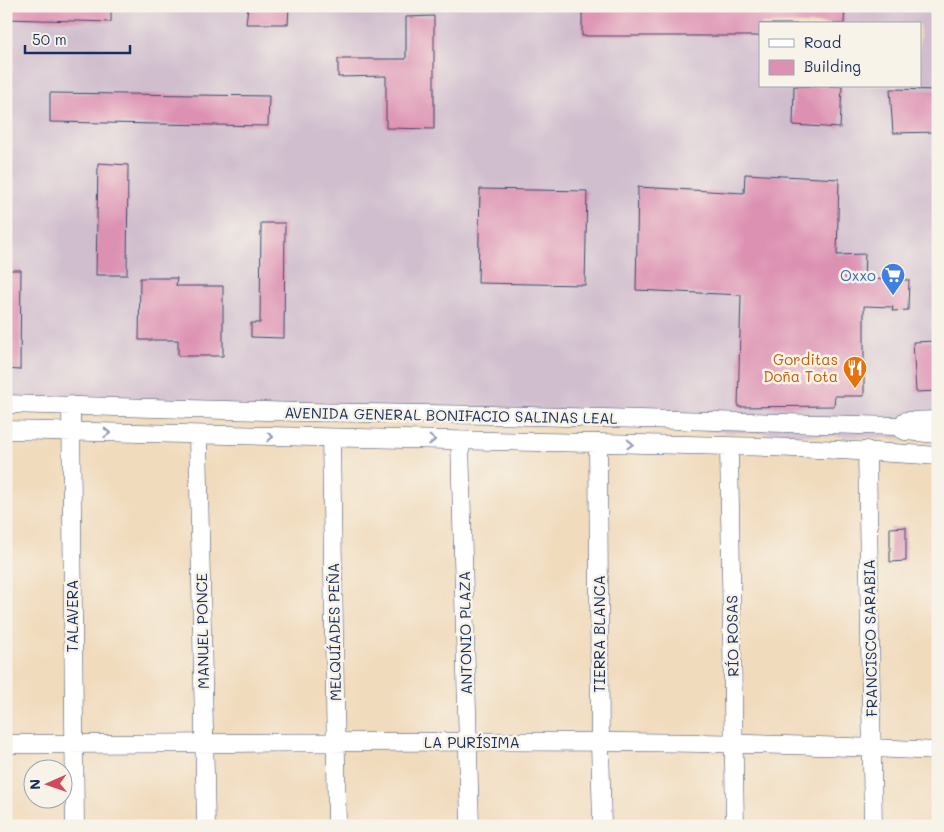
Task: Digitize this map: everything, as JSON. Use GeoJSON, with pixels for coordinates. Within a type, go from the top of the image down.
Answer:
{"type":"FeatureCollection","features":[{"type":"Feature","properties":{"kind":"street","name":"AVENIDA GENERAL BONIFACIO SALINAS LEAL"},"geometry":{"type":"LineString","coordinates":[[6,404],[896,426],[905,431],[938,434]]}},
{"type":"Feature","properties":{"kind":"street","name":"TALAVERA"},"geometry":{"type":"LineString","coordinates":[[71,405],[75,826]]}},
{"type":"Feature","properties":{"kind":"street"},"geometry":{"type":"LineString","coordinates":[[491,415],[492,441]]}},
{"type":"Feature","properties":{"kind":"street","name":"AVENIDA GENERAL BONIFACIO SALINAS LEAL"},"geometry":{"type":"LineString","coordinates":[[896,426],[905,421],[938,420]]}},
{"type":"Feature","properties":{"kind":"street"},"geometry":{"type":"LineString","coordinates":[[752,423],[793,449]]}},
{"type":"Feature","properties":{"kind":"street"},"geometry":{"type":"LineString","coordinates":[[6,430],[198,436],[867,450],[938,456]]}},
{"type":"Feature","properties":{"kind":"street","name":"MANUEL PONCE"},"geometry":{"type":"LineString","coordinates":[[198,436],[206,826]]}},
{"type":"Feature","properties":{"kind":"street","name":"MELQUÍADES PEÑA"},"geometry":{"type":"LineString","coordinates":[[331,438],[337,826]]}},
{"type":"Feature","properties":{"kind":"street","name":"ANTONIO PLAZA"},"geometry":{"type":"LineString","coordinates":[[460,441],[470,826]]}},
{"type":"Feature","properties":{"kind":"street","name":"TIERRA BLANCA"},"geometry":{"type":"LineString","coordinates":[[598,443],[602,826]]}},
{"type":"Feature","properties":{"kind":"street","name":"RÍO ROSAS"},"geometry":{"type":"LineString","coordinates":[[729,447],[735,826]]}},
{"type":"Feature","properties":{"kind":"street","name":"FRANCISCO SARABIA"},"geometry":{"type":"LineString","coordinates":[[867,450],[873,826]]}},
{"type":"Feature","properties":{"kind":"street","name":"LA PURÍSIMA"},"geometry":{"type":"LineString","coordinates":[[6,744],[467,742],[733,745],[938,751]]}},
{"type":"Feature","properties":{"kind":"shaded area"},"geometry":{"type":"Polygon","coordinates":[[[6,6],[938,6],[938,440],[457,421],[6,398],[6,6]]]}},
{"type":"Feature","properties":{"kind":"building"},"geometry":{"type":"Polygon","coordinates":[[[6,6],[111,6],[111,22],[6,19],[6,6]]]}},
{"type":"Feature","properties":{"kind":"building"},"geometry":{"type":"Polygon","coordinates":[[[248,6],[289,6],[288,24],[246,24],[248,6]]]}},
{"type":"Feature","properties":{"kind":"building"},"geometry":{"type":"Polygon","coordinates":[[[582,6],[845,6],[844,22],[759,22],[759,36],[582,36],[582,6]]]}},
{"type":"Feature","properties":{"kind":"building"},"geometry":{"type":"Polygon","coordinates":[[[434,16],[434,129],[386,128],[386,76],[338,77],[338,59],[406,59],[406,17],[434,16]]]}},
{"type":"Feature","properties":{"kind":"building"},"geometry":{"type":"Polygon","coordinates":[[[794,88],[842,88],[840,128],[793,125],[794,88]]]}},
{"type":"Feature","properties":{"kind":"building"},"geometry":{"type":"Polygon","coordinates":[[[890,89],[938,90],[938,132],[893,133],[890,89]]]}},
{"type":"Feature","properties":{"kind":"building"},"geometry":{"type":"Polygon","coordinates":[[[50,93],[269,96],[268,126],[50,122],[50,93]]]}},
{"type":"Feature","properties":{"kind":"building"},"geometry":{"type":"Polygon","coordinates":[[[98,163],[128,165],[127,275],[96,275],[98,163]]]}},
{"type":"Feature","properties":{"kind":"building"},"geometry":{"type":"Polygon","coordinates":[[[745,174],[839,179],[837,255],[865,254],[864,279],[909,280],[908,310],[892,311],[893,307],[864,306],[864,396],[835,396],[834,406],[738,407],[741,295],[636,290],[638,187],[744,193],[745,174]]]}},
{"type":"Feature","properties":{"kind":"building"},"geometry":{"type":"Polygon","coordinates":[[[480,189],[587,191],[585,285],[478,283],[480,189]]]}},
{"type":"Feature","properties":{"kind":"building"},"geometry":{"type":"Polygon","coordinates":[[[261,223],[285,223],[284,338],[251,337],[251,323],[260,323],[261,223]]]}},
{"type":"Feature","properties":{"kind":"building"},"geometry":{"type":"Polygon","coordinates":[[[6,270],[21,270],[20,370],[6,369],[6,270]]]}},
{"type":"Feature","properties":{"kind":"building"},"geometry":{"type":"Polygon","coordinates":[[[140,278],[177,278],[176,286],[223,286],[223,356],[178,356],[178,340],[139,340],[140,278]]]}},
{"type":"Feature","properties":{"kind":"building"},"geometry":{"type":"Polygon","coordinates":[[[938,341],[938,391],[916,392],[913,342],[938,341]]]}},
{"type":"Feature","properties":{"kind":"building"},"geometry":{"type":"Polygon","coordinates":[[[906,527],[906,561],[890,562],[890,528],[906,527]]]}},
{"type":"Feature","properties":{"kind":"place","name":"Oxxo"},"geometry":{"type":"Point","coordinates":[893,296]}},
{"type":"Feature","properties":{"kind":"place","name":"Gorditas Doña Tota"},"geometry":{"type":"Point","coordinates":[855,389]}}]}
